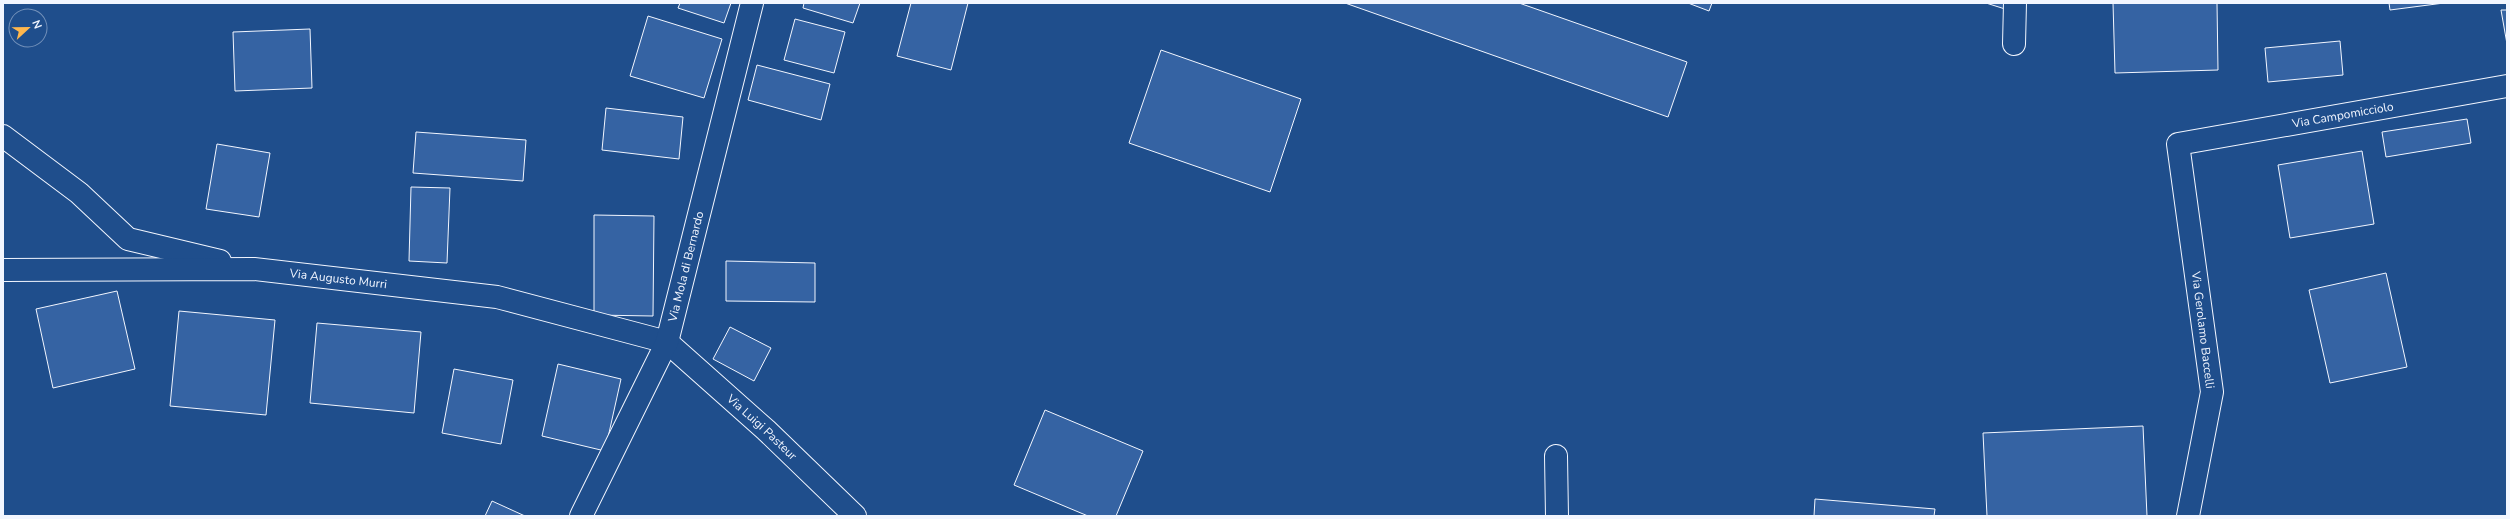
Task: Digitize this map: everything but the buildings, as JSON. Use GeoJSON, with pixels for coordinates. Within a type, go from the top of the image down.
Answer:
{"type":"FeatureCollection","features":[{"type":"Feature","properties":{"kind":"street","name":"Via Mola di Bernardo"},"geometry":{"type":"LineString","coordinates":[[581,516],[667,342],[752,3]]}},
{"type":"Feature","properties":{"kind":"street"},"geometry":{"type":"LineString","coordinates":[[2014,44],[2015,3]]}},
{"type":"Feature","properties":{"kind":"street","name":"Via Campomicciolo"},"geometry":{"type":"LineString","coordinates":[[2178,144],[2507,86]]}},
{"type":"Feature","properties":{"kind":"street"},"geometry":{"type":"LineString","coordinates":[[3,136],[79,193],[128,239],[254,269]]}},
{"type":"Feature","properties":{"kind":"street","name":"Via Gerolamo Baccelli"},"geometry":{"type":"LineString","coordinates":[[2178,144],[2212,392],[2188,516]]}},
{"type":"Feature","properties":{"kind":"street","name":"Via Augusto Murri"},"geometry":{"type":"LineString","coordinates":[[3,270],[254,269],[497,297],[667,342]]}},
{"type":"Feature","properties":{"kind":"street","name":"Via Luigi Pasteur"},"geometry":{"type":"LineString","coordinates":[[667,342],[766,430],[855,516]]}},
{"type":"Feature","properties":{"kind":"street"},"geometry":{"type":"LineString","coordinates":[[1556,456],[1557,516]]}}]}
